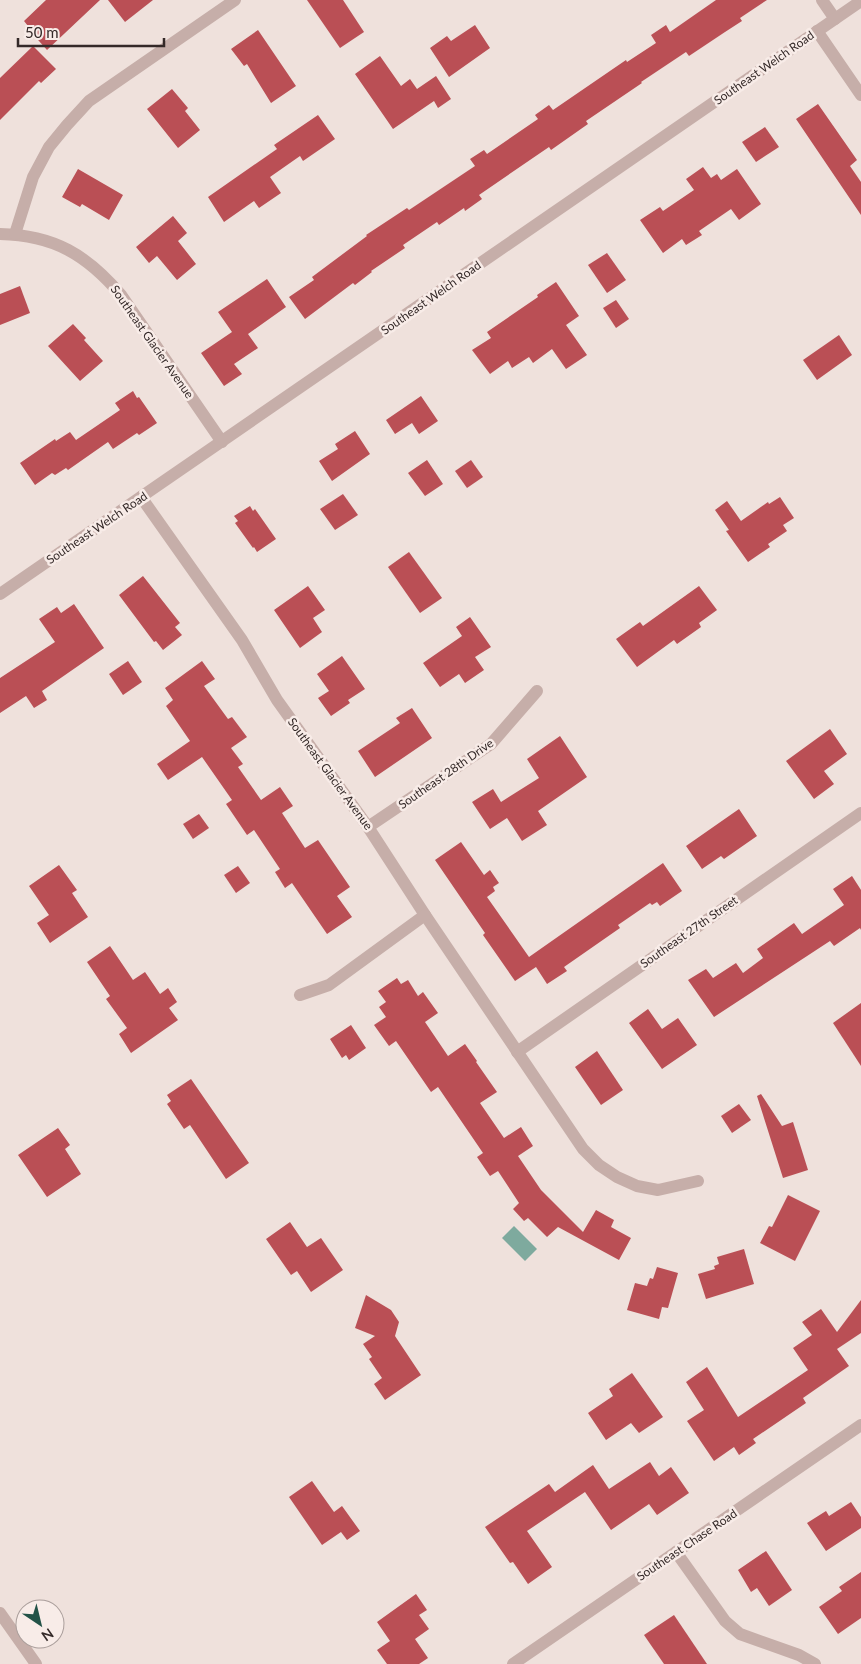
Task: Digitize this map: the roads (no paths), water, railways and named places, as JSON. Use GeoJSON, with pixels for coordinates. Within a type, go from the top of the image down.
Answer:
{"type":"FeatureCollection","features":[{"type":"Feature","properties":{"kind":"street"},"geometry":{"type":"LineString","coordinates":[[15,234],[33,177],[49,147],[72,119],[89,102],[235,0]]}},
{"type":"Feature","properties":{"kind":"street"},"geometry":{"type":"LineString","coordinates":[[822,0],[835,19]]}},
{"type":"Feature","properties":{"kind":"street","name":"Southeast Welch Road"},"geometry":{"type":"LineString","coordinates":[[0,594],[861,1]]}},
{"type":"Feature","properties":{"kind":"street"},"geometry":{"type":"LineString","coordinates":[[817,31],[861,95]]}},
{"type":"Feature","properties":{"kind":"street","name":"Southeast Glacier Avenue"},"geometry":{"type":"LineString","coordinates":[[0,234],[15,234],[44,240],[76,254],[105,276],[121,295],[222,442]]}},
{"type":"Feature","properties":{"kind":"street","name":"Southeast Glacier Avenue"},"geometry":{"type":"LineString","coordinates":[[141,497],[242,640],[277,700],[368,827],[583,1149],[617,1177],[637,1186],[658,1190],[698,1181]]}},
{"type":"Feature","properties":{"kind":"street","name":"Southeast 28th Drive"},"geometry":{"type":"LineString","coordinates":[[368,827],[491,744],[537,691]]}},
{"type":"Feature","properties":{"kind":"street","name":"Southeast 27th Street"},"geometry":{"type":"LineString","coordinates":[[517,1052],[861,813]]}},
{"type":"Feature","properties":{"kind":"street"},"geometry":{"type":"LineString","coordinates":[[300,995],[329,985],[425,915]]}},
{"type":"Feature","properties":{"kind":"street","name":"Southeast Chase Road"},"geometry":{"type":"LineString","coordinates":[[513,1664],[861,1425]]}},
{"type":"Feature","properties":{"kind":"street"},"geometry":{"type":"LineString","coordinates":[[676,1552],[725,1622],[740,1634],[799,1654],[815,1664]]}},
{"type":"Feature","properties":{"kind":"street"},"geometry":{"type":"LineString","coordinates":[[0,1613],[36,1664]]}},
{"type":"Feature","properties":{"kind":"water"},"geometry":{"type":"Polygon","coordinates":[[[514,1226],[537,1249],[525,1261],[502,1238],[514,1226]]]}}]}
